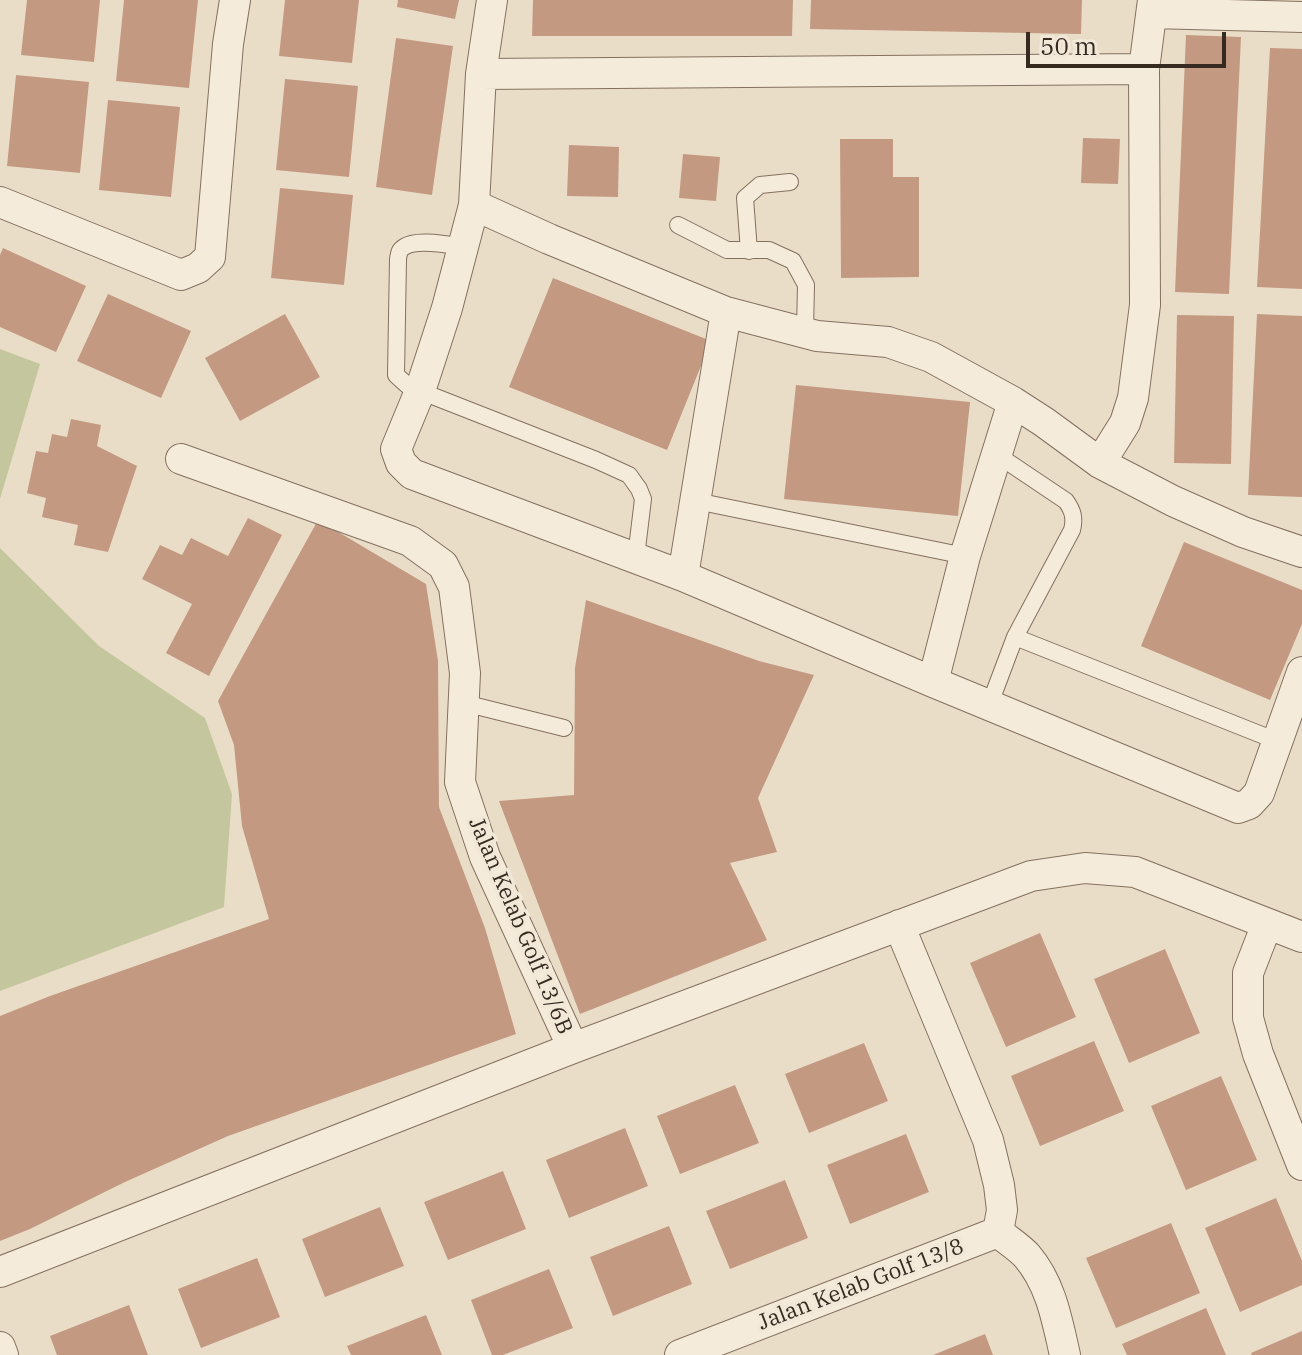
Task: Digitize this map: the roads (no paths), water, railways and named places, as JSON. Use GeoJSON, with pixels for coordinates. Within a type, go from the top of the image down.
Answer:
{"type":"FeatureCollection","features":[{"type":"Feature","properties":{"kind":"street"},"geometry":{"type":"LineString","coordinates":[[0,202],[181,275],[198,268],[210,257],[228,44],[235,0]]}},
{"type":"Feature","properties":{"kind":"street"},"geometry":{"type":"LineString","coordinates":[[492,0],[481,74],[474,205],[447,308],[420,391],[396,449],[401,463],[412,474],[683,576],[1238,808],[1249,804],[1259,793],[1302,672]]}},
{"type":"Feature","properties":{"kind":"street"},"geometry":{"type":"LineString","coordinates":[[1100,463],[1125,423],[1133,398],[1145,305],[1144,69],[1152,6],[1302,17]]}},
{"type":"Feature","properties":{"kind":"street"},"geometry":{"type":"LineString","coordinates":[[481,74],[1144,69]]}},
{"type":"Feature","properties":{"kind":"street"},"geometry":{"type":"LineString","coordinates":[[474,205],[726,312],[817,336],[888,342],[931,357],[1013,402],[1100,463],[1229,526],[1302,552]]}},
{"type":"Feature","properties":{"kind":"street"},"geometry":{"type":"LineString","coordinates":[[683,576],[726,312]]}},
{"type":"Feature","properties":{"kind":"street"},"geometry":{"type":"LineString","coordinates":[[933,682],[965,556],[1013,402]]}},
{"type":"Feature","properties":{"kind":"street","name":"Jalan Kelab Golf 13/6B"},"geometry":{"type":"LineString","coordinates":[[181,459],[410,541],[443,565],[454,587],[465,673],[460,782],[485,857],[573,1048]]}},
{"type":"Feature","properties":{"kind":"street"},"geometry":{"type":"LineString","coordinates":[[0,1272],[573,1048],[1031,876],[1085,868],[1135,872],[1302,937]]}},
{"type":"Feature","properties":{"kind":"street"},"geometry":{"type":"LineString","coordinates":[[1267,924],[1248,973],[1248,1018],[1258,1054],[1302,1165]]}},
{"type":"Feature","properties":{"kind":"street"},"geometry":{"type":"LineString","coordinates":[[899,925],[988,1140],[1002,1210],[998,1232],[1025,1254],[1041,1275],[1065,1355]]}},
{"type":"Feature","properties":{"kind":"street","name":"Jalan Kelab Golf 13/8"},"geometry":{"type":"LineString","coordinates":[[680,1355],[998,1232]]}},
{"type":"Feature","properties":{"kind":"street"},"geometry":{"type":"LineString","coordinates":[[0,1347],[3,1355]]}},
{"type":"Feature","properties":{"kind":"lane"},"geometry":{"type":"LineString","coordinates":[[749,251],[745,198],[760,185],[790,182]]}},
{"type":"Feature","properties":{"kind":"lane"},"geometry":{"type":"LineString","coordinates":[[678,225],[727,250],[769,250],[793,261],[806,285],[805,331]]}},
{"type":"Feature","properties":{"kind":"lane"},"geometry":{"type":"LineString","coordinates":[[464,247],[428,243],[406,245],[400,250],[396,375],[420,391],[629,475],[643,499],[636,557]]}},
{"type":"Feature","properties":{"kind":"lane"},"geometry":{"type":"LineString","coordinates":[[989,706],[1015,637],[1074,521],[1066,501],[996,454]]}},
{"type":"Feature","properties":{"kind":"lane"},"geometry":{"type":"LineString","coordinates":[[696,501],[965,556]]}},
{"type":"Feature","properties":{"kind":"lane"},"geometry":{"type":"LineString","coordinates":[[1015,637],[1277,741]]}},
{"type":"Feature","properties":{"kind":"lane"},"geometry":{"type":"LineString","coordinates":[[464,703],[564,728]]}}]}
